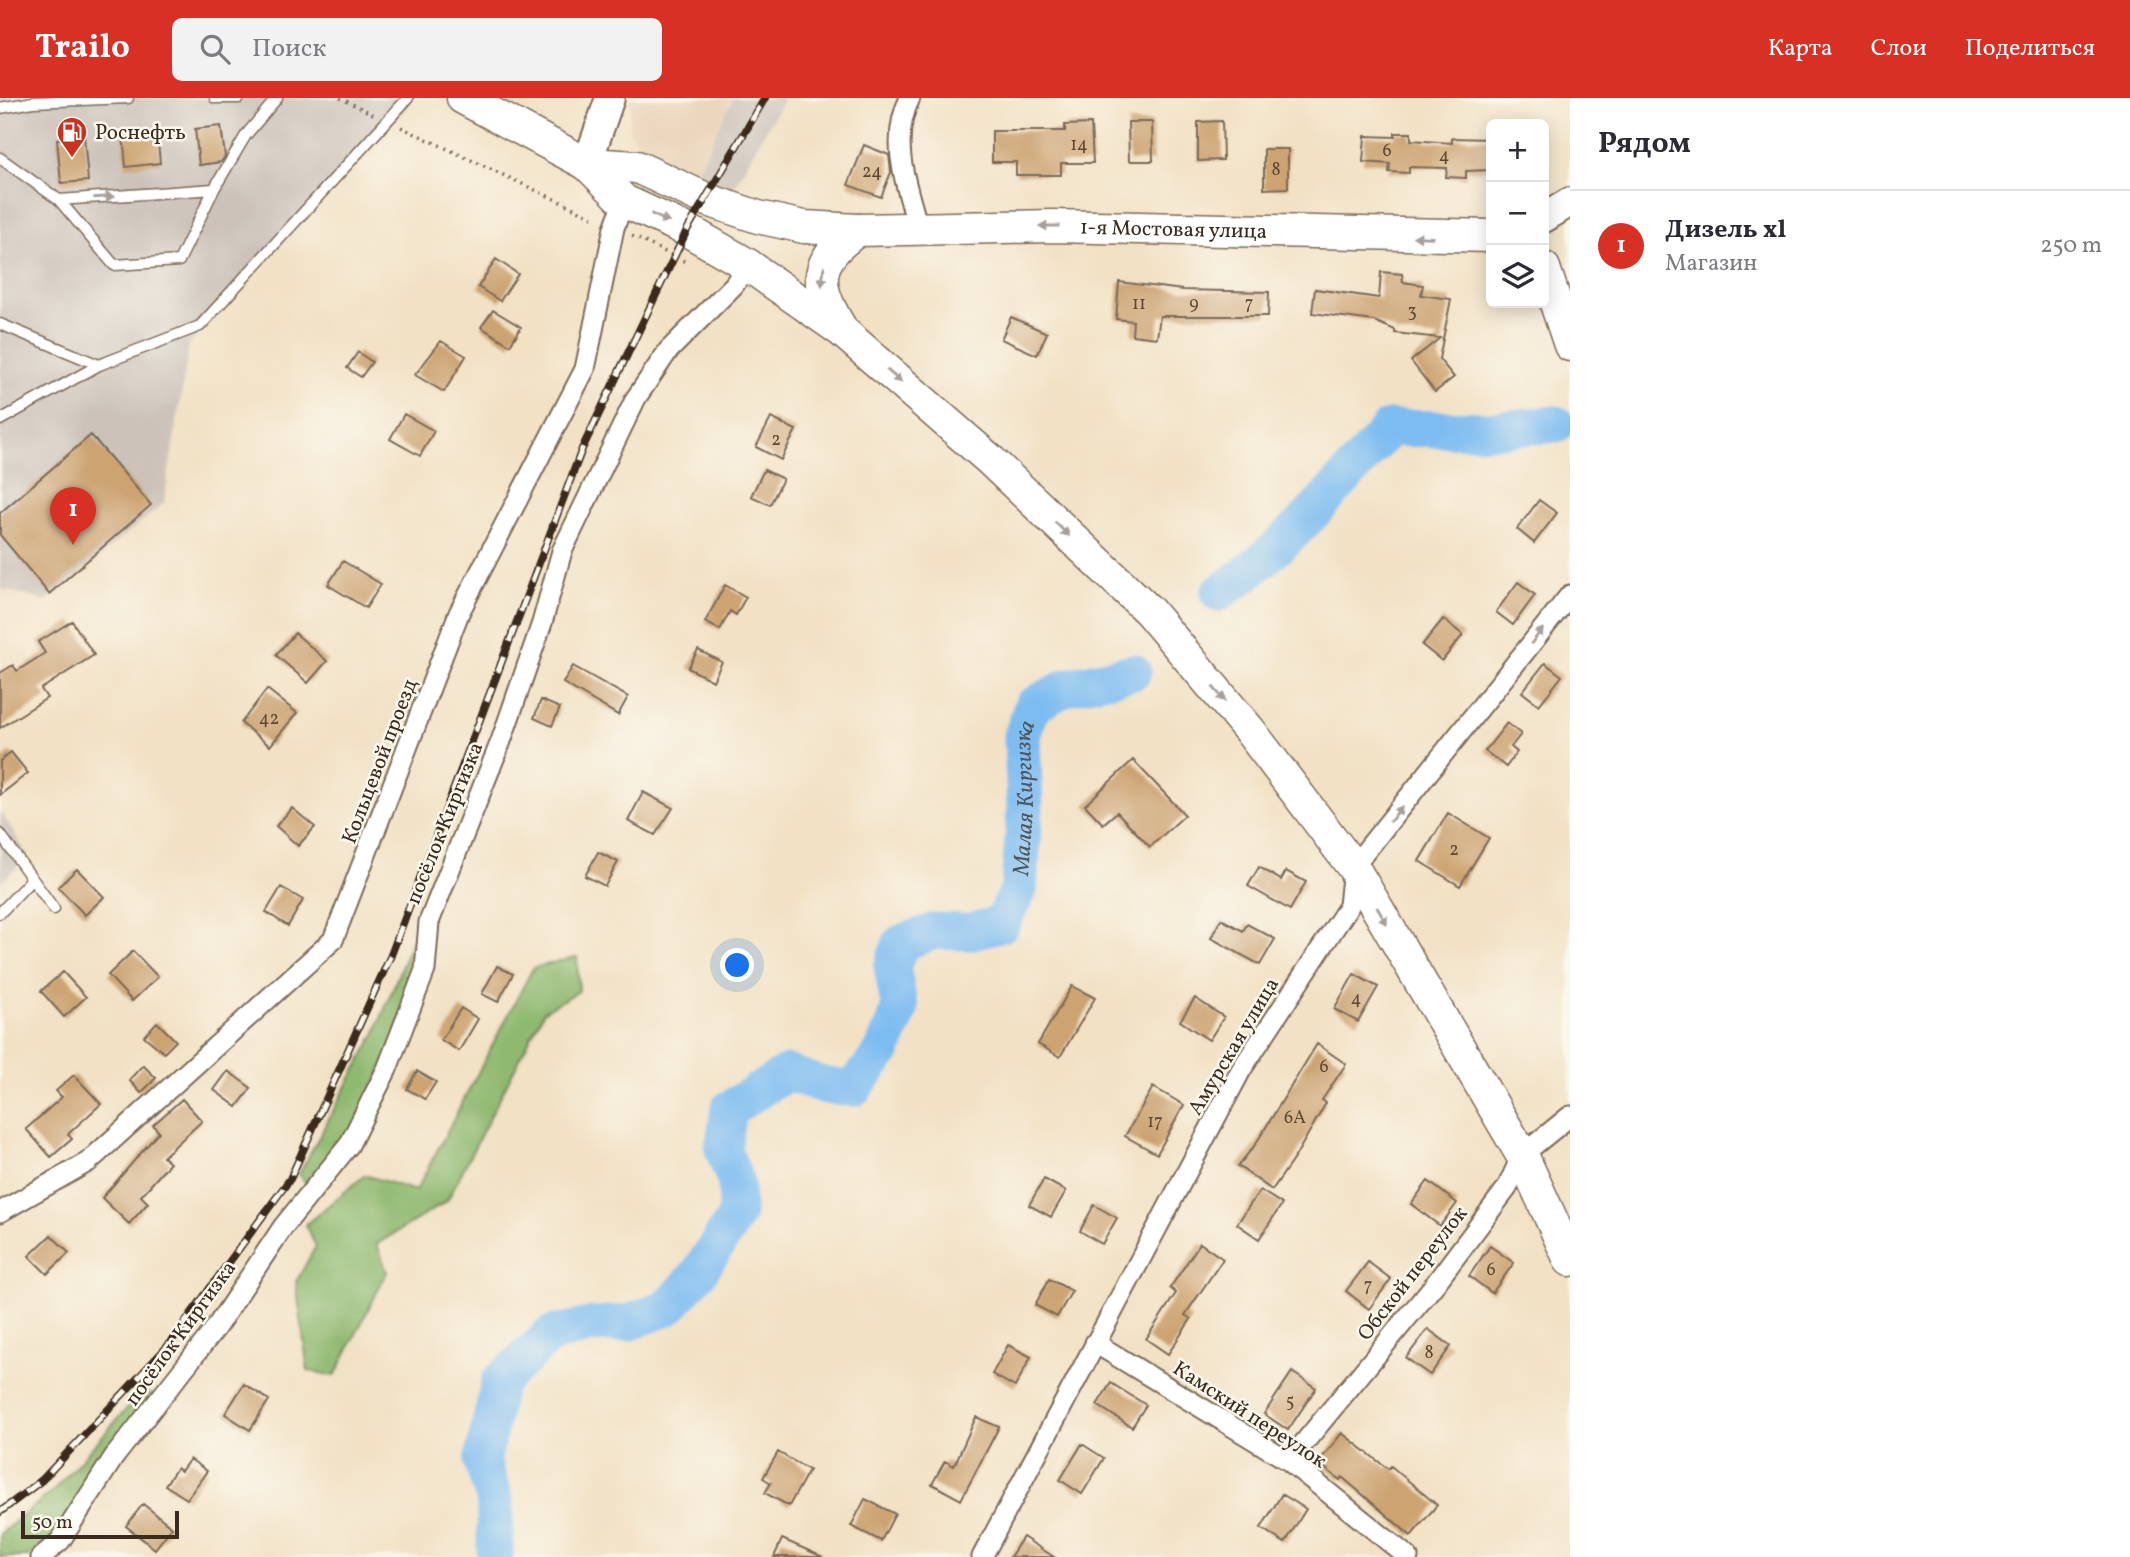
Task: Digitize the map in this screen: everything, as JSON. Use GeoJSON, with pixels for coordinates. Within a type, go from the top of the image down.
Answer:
{"type":"FeatureCollection","features":[{"type":"Feature","properties":{"kind":"main road"},"geometry":{"type":"LineString","coordinates":[[463,98],[587,164],[619,214],[687,230],[748,265],[842,331],[989,459],[1149,611],[1250,731],[1353,867],[1522,1155],[1570,1260]]}},
{"type":"Feature","properties":{"kind":"main road"},"geometry":{"type":"LineString","coordinates":[[587,164],[610,98]]}},
{"type":"Feature","properties":{"kind":"main road","name":"1-я Мостовая улица"},"geometry":{"type":"LineString","coordinates":[[587,164],[637,167],[708,200],[758,217],[804,227],[858,230],[1053,226],[1486,236]]}},
{"type":"Feature","properties":{"kind":"main road"},"geometry":{"type":"LineString","coordinates":[[1549,215],[1570,202]]}},
{"type":"Feature","properties":{"kind":"main road"},"geometry":{"type":"LineString","coordinates":[[842,331],[824,301],[820,282],[825,262],[836,245],[858,230]]}},
{"type":"Feature","properties":{"kind":"main road"},"geometry":{"type":"LineString","coordinates":[[1549,283],[1570,345]]}},
{"type":"Feature","properties":{"kind":"street"},"geometry":{"type":"LineString","coordinates":[[910,98],[904,110],[899,157],[918,227]]}},
{"type":"Feature","properties":{"kind":"street","name":"Кольцевой проезд"},"geometry":{"type":"LineString","coordinates":[[0,1212],[88,1162],[333,940],[459,613],[585,369],[619,214]]}},
{"type":"Feature","properties":{"kind":"street","name":"посёлок Киргизка"},"geometry":{"type":"LineString","coordinates":[[41,1557],[60,1541],[114,1457],[215,1329],[284,1227],[349,1144],[387,1069],[425,970],[429,922],[501,741],[542,623],[562,551],[636,398],[668,351],[734,285],[748,265]]}},
{"type":"Feature","properties":{"kind":"street"},"geometry":{"type":"LineString","coordinates":[[1353,867],[1570,595]]}},
{"type":"Feature","properties":{"kind":"street","name":"Амурская улица"},"geometry":{"type":"LineString","coordinates":[[982,1557],[1241,1070],[1349,906],[1353,867]]}},
{"type":"Feature","properties":{"kind":"street","name":"Обской переулок"},"geometry":{"type":"LineString","coordinates":[[1289,1461],[1435,1284],[1507,1188],[1522,1155],[1570,1116]]}},
{"type":"Feature","properties":{"kind":"street","name":"Камский переулок"},"geometry":{"type":"LineString","coordinates":[[1095,1343],[1289,1461],[1408,1557]]}},
{"type":"Feature","properties":{"kind":"lane"},"geometry":{"type":"LineString","coordinates":[[0,108],[33,102],[128,98]]}},
{"type":"Feature","properties":{"kind":"lane"},"geometry":{"type":"LineString","coordinates":[[215,98],[239,98]]}},
{"type":"Feature","properties":{"kind":"lane"},"geometry":{"type":"LineString","coordinates":[[0,158],[59,200],[114,265],[179,261],[214,189],[246,135],[276,98]]}},
{"type":"Feature","properties":{"kind":"lane"},"geometry":{"type":"LineString","coordinates":[[0,420],[99,365],[200,326],[408,98]]}},
{"type":"Feature","properties":{"kind":"lane"},"geometry":{"type":"LineString","coordinates":[[59,200],[214,189]]}},
{"type":"Feature","properties":{"kind":"lane"},"geometry":{"type":"LineString","coordinates":[[0,324],[99,365]]}},
{"type":"Feature","properties":{"kind":"lane"},"geometry":{"type":"LineString","coordinates":[[0,834],[15,850],[31,880],[54,909]]}},
{"type":"Feature","properties":{"kind":"lane"},"geometry":{"type":"LineString","coordinates":[[0,913],[31,880]]}},
{"type":"Feature","properties":{"kind":"path"},"geometry":{"type":"LineString","coordinates":[[340,98],[388,121],[619,214],[698,268]]}},
{"type":"Feature","properties":{"kind":"shaded area"},"geometry":{"type":"Polygon","coordinates":[[[0,98],[394,98],[409,105],[189,345],[164,503],[46,601],[0,589],[0,98]]]}},
{"type":"Feature","properties":{"kind":"shaded area"},"geometry":{"type":"Polygon","coordinates":[[[630,98],[733,98],[693,181],[649,157],[630,132],[630,98]]]}},
{"type":"Feature","properties":{"kind":"shaded area"},"geometry":{"type":"Polygon","coordinates":[[[733,98],[784,98],[730,194],[693,181],[733,98]]]}},
{"type":"Feature","properties":{"kind":"shaded area"},"geometry":{"type":"Polygon","coordinates":[[[0,810],[28,856],[0,883],[0,810]]]}},
{"type":"Feature","properties":{"kind":"green space"},"geometry":{"type":"Polygon","coordinates":[[[412,940],[421,945],[418,966],[392,1044],[368,1098],[345,1140],[307,1185],[299,1174],[375,1034],[412,940]]]}},
{"type":"Feature","properties":{"kind":"green space"},"geometry":{"type":"Polygon","coordinates":[[[577,957],[579,991],[544,1011],[447,1201],[377,1244],[387,1272],[335,1376],[308,1371],[296,1282],[316,1246],[305,1225],[365,1175],[416,1191],[533,968],[577,957]]]}},
{"type":"Feature","properties":{"kind":"green space"},"geometry":{"type":"Polygon","coordinates":[[[141,1393],[154,1395],[52,1538],[29,1557],[0,1557],[0,1534],[54,1490],[141,1393]]]}},
{"type":"Feature","properties":{"kind":"building"},"geometry":{"type":"Polygon","coordinates":[[[1222,121],[1223,160],[1198,161],[1198,122],[1222,121]]]}},
{"type":"Feature","properties":{"kind":"building"},"geometry":{"type":"Polygon","coordinates":[[[1128,122],[1152,122],[1153,161],[1129,161],[1128,122]]]}},
{"type":"Feature","properties":{"kind":"building"},"geometry":{"type":"Polygon","coordinates":[[[1091,124],[1093,163],[1061,163],[1061,175],[1016,175],[1016,162],[992,162],[992,131],[1065,131],[1065,125],[1091,124]]]}},
{"type":"Feature","properties":{"kind":"building"},"geometry":{"type":"Polygon","coordinates":[[[221,126],[225,156],[221,162],[199,165],[195,129],[221,126]]]}},
{"type":"Feature","properties":{"kind":"building"},"geometry":{"type":"Polygon","coordinates":[[[157,132],[160,163],[126,167],[123,135],[157,132]]]}},
{"type":"Feature","properties":{"kind":"building"},"geometry":{"type":"Polygon","coordinates":[[[1395,133],[1411,133],[1411,140],[1452,143],[1452,138],[1486,139],[1486,170],[1466,171],[1466,178],[1446,177],[1447,168],[1409,167],[1409,173],[1389,172],[1390,164],[1363,162],[1365,136],[1395,137],[1395,133]]]}},
{"type":"Feature","properties":{"kind":"building"},"geometry":{"type":"Polygon","coordinates":[[[84,136],[88,181],[61,183],[57,139],[84,136]]]}},
{"type":"Feature","properties":{"kind":"building"},"geometry":{"type":"Polygon","coordinates":[[[864,145],[889,155],[891,172],[881,197],[848,185],[864,145]]]}},
{"type":"Feature","properties":{"kind":"building"},"geometry":{"type":"Polygon","coordinates":[[[1264,149],[1288,149],[1288,188],[1264,189],[1264,149]]]}},
{"type":"Feature","properties":{"kind":"building"},"geometry":{"type":"Polygon","coordinates":[[[496,259],[518,274],[500,301],[478,287],[496,259]]]}},
{"type":"Feature","properties":{"kind":"building"},"geometry":{"type":"Polygon","coordinates":[[[1381,272],[1402,274],[1403,282],[1423,285],[1421,295],[1451,299],[1439,359],[1454,377],[1435,392],[1411,361],[1440,338],[1395,333],[1395,330],[1374,321],[1312,313],[1315,289],[1379,298],[1381,272]]]}},
{"type":"Feature","properties":{"kind":"building"},"geometry":{"type":"Polygon","coordinates":[[[1119,282],[1183,290],[1269,292],[1268,316],[1160,316],[1157,338],[1132,335],[1133,321],[1116,319],[1119,282]]]}},
{"type":"Feature","properties":{"kind":"building"},"geometry":{"type":"Polygon","coordinates":[[[493,310],[521,327],[510,345],[481,327],[493,310]]]}},
{"type":"Feature","properties":{"kind":"building"},"geometry":{"type":"Polygon","coordinates":[[[1011,317],[1047,333],[1037,355],[1001,339],[1011,317]]]}},
{"type":"Feature","properties":{"kind":"building"},"geometry":{"type":"Polygon","coordinates":[[[441,341],[466,356],[444,392],[415,375],[441,341]]]}},
{"type":"Feature","properties":{"kind":"building"},"geometry":{"type":"Polygon","coordinates":[[[358,352],[372,362],[361,377],[347,368],[358,352]]]}},
{"type":"Feature","properties":{"kind":"building"},"geometry":{"type":"Polygon","coordinates":[[[404,414],[434,431],[420,456],[390,439],[404,414]]]}},
{"type":"Feature","properties":{"kind":"building"},"geometry":{"type":"Polygon","coordinates":[[[771,418],[796,430],[781,460],[756,447],[771,418]]]}},
{"type":"Feature","properties":{"kind":"building"},"geometry":{"type":"Polygon","coordinates":[[[91,435],[151,505],[49,594],[0,535],[0,513],[91,435]]]}},
{"type":"Feature","properties":{"kind":"building"},"geometry":{"type":"Polygon","coordinates":[[[764,470],[783,479],[770,505],[751,496],[764,470]]]}},
{"type":"Feature","properties":{"kind":"building"},"geometry":{"type":"Polygon","coordinates":[[[1539,500],[1557,513],[1534,543],[1517,529],[1539,500]]]}},
{"type":"Feature","properties":{"kind":"building"},"geometry":{"type":"Polygon","coordinates":[[[343,561],[381,584],[366,608],[328,585],[343,561]]]}},
{"type":"Feature","properties":{"kind":"building"},"geometry":{"type":"Polygon","coordinates":[[[1518,582],[1535,595],[1513,625],[1496,612],[1518,582]]]}},
{"type":"Feature","properties":{"kind":"building"},"geometry":{"type":"Polygon","coordinates":[[[725,585],[746,597],[736,615],[730,611],[720,630],[705,622],[725,585]]]}},
{"type":"Feature","properties":{"kind":"building"},"geometry":{"type":"Polygon","coordinates":[[[1443,619],[1463,635],[1442,661],[1422,645],[1443,619]]]}},
{"type":"Feature","properties":{"kind":"building"},"geometry":{"type":"Polygon","coordinates":[[[72,621],[94,655],[41,689],[47,698],[0,728],[0,673],[13,665],[17,671],[45,653],[38,642],[72,621]]]}},
{"type":"Feature","properties":{"kind":"building"},"geometry":{"type":"Polygon","coordinates":[[[295,633],[327,661],[308,683],[276,655],[295,633]]]}},
{"type":"Feature","properties":{"kind":"building"},"geometry":{"type":"Polygon","coordinates":[[[698,650],[722,662],[713,681],[688,668],[698,650]]]}},
{"type":"Feature","properties":{"kind":"building"},"geometry":{"type":"Polygon","coordinates":[[[1545,663],[1562,676],[1539,705],[1522,692],[1545,663]]]}},
{"type":"Feature","properties":{"kind":"building"},"geometry":{"type":"Polygon","coordinates":[[[573,666],[628,697],[618,715],[563,683],[573,666]]]}},
{"type":"Feature","properties":{"kind":"building"},"geometry":{"type":"Polygon","coordinates":[[[267,689],[297,713],[270,746],[241,723],[267,689]]]}},
{"type":"Feature","properties":{"kind":"building"},"geometry":{"type":"Polygon","coordinates":[[[541,700],[560,708],[552,726],[534,718],[541,700]]]}},
{"type":"Feature","properties":{"kind":"building"},"geometry":{"type":"Polygon","coordinates":[[[1507,723],[1521,734],[1511,747],[1517,752],[1506,767],[1485,751],[1507,723]]]}},
{"type":"Feature","properties":{"kind":"building"},"geometry":{"type":"Polygon","coordinates":[[[11,752],[28,773],[0,795],[0,761],[11,752]]]}},
{"type":"Feature","properties":{"kind":"building"},"geometry":{"type":"Polygon","coordinates":[[[1133,760],[1185,815],[1150,847],[1117,812],[1103,824],[1085,805],[1133,760]]]}},
{"type":"Feature","properties":{"kind":"building"},"geometry":{"type":"Polygon","coordinates":[[[643,792],[673,808],[655,835],[628,821],[643,792]]]}},
{"type":"Feature","properties":{"kind":"building"},"geometry":{"type":"Polygon","coordinates":[[[292,808],[315,827],[298,846],[276,826],[292,808]]]}},
{"type":"Feature","properties":{"kind":"building"},"geometry":{"type":"Polygon","coordinates":[[[1448,813],[1489,838],[1460,886],[1419,861],[1448,813]]]}},
{"type":"Feature","properties":{"kind":"building"},"geometry":{"type":"Polygon","coordinates":[[[598,852],[618,862],[605,886],[585,876],[598,852]]]}},
{"type":"Feature","properties":{"kind":"building"},"geometry":{"type":"Polygon","coordinates":[[[1259,867],[1281,880],[1286,871],[1306,882],[1290,910],[1248,886],[1259,867]]]}},
{"type":"Feature","properties":{"kind":"building"},"geometry":{"type":"Polygon","coordinates":[[[77,869],[104,897],[85,915],[58,887],[77,869]]]}},
{"type":"Feature","properties":{"kind":"building"},"geometry":{"type":"Polygon","coordinates":[[[281,887],[303,900],[288,926],[266,912],[281,887]]]}},
{"type":"Feature","properties":{"kind":"building"},"geometry":{"type":"Polygon","coordinates":[[[1221,919],[1243,931],[1247,924],[1275,939],[1260,965],[1211,938],[1221,919]]]}},
{"type":"Feature","properties":{"kind":"building"},"geometry":{"type":"Polygon","coordinates":[[[133,951],[158,977],[132,1001],[108,975],[133,951]]]}},
{"type":"Feature","properties":{"kind":"building"},"geometry":{"type":"Polygon","coordinates":[[[497,966],[513,974],[498,1002],[482,994],[497,966]]]}},
{"type":"Feature","properties":{"kind":"building"},"geometry":{"type":"Polygon","coordinates":[[[63,972],[86,997],[64,1017],[41,991],[63,972]]]}},
{"type":"Feature","properties":{"kind":"building"},"geometry":{"type":"Polygon","coordinates":[[[1354,974],[1378,987],[1358,1022],[1334,1009],[1354,974]]]}},
{"type":"Feature","properties":{"kind":"building"},"geometry":{"type":"Polygon","coordinates":[[[1072,986],[1095,998],[1060,1057],[1038,1044],[1072,986]]]}},
{"type":"Feature","properties":{"kind":"building"},"geometry":{"type":"Polygon","coordinates":[[[1195,998],[1224,1017],[1209,1040],[1180,1021],[1195,998]]]}},
{"type":"Feature","properties":{"kind":"building"},"geometry":{"type":"Polygon","coordinates":[[[461,1008],[478,1019],[459,1051],[441,1040],[461,1008]]]}},
{"type":"Feature","properties":{"kind":"building"},"geometry":{"type":"Polygon","coordinates":[[[157,1022],[176,1041],[164,1053],[144,1036],[157,1022]]]}},
{"type":"Feature","properties":{"kind":"building"},"geometry":{"type":"Polygon","coordinates":[[[1317,1044],[1346,1064],[1322,1100],[1326,1103],[1295,1157],[1272,1190],[1238,1166],[1255,1145],[1317,1044]]]}},
{"type":"Feature","properties":{"kind":"building"},"geometry":{"type":"Polygon","coordinates":[[[143,1065],[156,1078],[141,1093],[129,1080],[143,1065]]]}},
{"type":"Feature","properties":{"kind":"building"},"geometry":{"type":"Polygon","coordinates":[[[228,1071],[251,1088],[237,1107],[214,1090],[228,1071]]]}},
{"type":"Feature","properties":{"kind":"building"},"geometry":{"type":"Polygon","coordinates":[[[417,1071],[436,1082],[425,1099],[407,1089],[417,1071]]]}},
{"type":"Feature","properties":{"kind":"building"},"geometry":{"type":"Polygon","coordinates":[[[74,1075],[101,1104],[68,1134],[72,1139],[51,1157],[26,1129],[62,1097],[56,1091],[74,1075]]]}},
{"type":"Feature","properties":{"kind":"building"},"geometry":{"type":"Polygon","coordinates":[[[1153,1087],[1184,1105],[1157,1154],[1125,1136],[1153,1087]]]}},
{"type":"Feature","properties":{"kind":"building"},"geometry":{"type":"Polygon","coordinates":[[[182,1099],[202,1121],[163,1157],[170,1163],[141,1196],[148,1203],[129,1224],[102,1198],[159,1132],[153,1125],[182,1099]]]}},
{"type":"Feature","properties":{"kind":"building"},"geometry":{"type":"Polygon","coordinates":[[[1044,1179],[1066,1191],[1051,1217],[1029,1205],[1044,1179]]]}},
{"type":"Feature","properties":{"kind":"building"},"geometry":{"type":"Polygon","coordinates":[[[1428,1181],[1457,1203],[1440,1226],[1411,1204],[1428,1181]]]}},
{"type":"Feature","properties":{"kind":"building"},"geometry":{"type":"Polygon","coordinates":[[[1260,1190],[1282,1204],[1259,1239],[1237,1224],[1260,1190]]]}},
{"type":"Feature","properties":{"kind":"building"},"geometry":{"type":"Polygon","coordinates":[[[1094,1205],[1117,1218],[1102,1244],[1080,1231],[1094,1205]]]}},
{"type":"Feature","properties":{"kind":"building"},"geometry":{"type":"Polygon","coordinates":[[[51,1235],[69,1253],[47,1274],[29,1256],[51,1235]]]}},
{"type":"Feature","properties":{"kind":"building"},"geometry":{"type":"Polygon","coordinates":[[[1200,1243],[1223,1259],[1185,1315],[1191,1319],[1168,1354],[1146,1339],[1176,1293],[1170,1288],[1200,1243]]]}},
{"type":"Feature","properties":{"kind":"building"},"geometry":{"type":"Polygon","coordinates":[[[1490,1246],[1514,1263],[1492,1293],[1469,1276],[1490,1246]]]}},
{"type":"Feature","properties":{"kind":"building"},"geometry":{"type":"Polygon","coordinates":[[[1368,1262],[1391,1279],[1369,1309],[1346,1291],[1368,1262]]]}},
{"type":"Feature","properties":{"kind":"building"},"geometry":{"type":"Polygon","coordinates":[[[1049,1279],[1072,1291],[1057,1317],[1035,1305],[1049,1279]]]}},
{"type":"Feature","properties":{"kind":"building"},"geometry":{"type":"Polygon","coordinates":[[[1428,1329],[1451,1346],[1430,1375],[1406,1358],[1428,1329]]]}},
{"type":"Feature","properties":{"kind":"building"},"geometry":{"type":"Polygon","coordinates":[[[1008,1345],[1031,1357],[1015,1387],[992,1374],[1008,1345]]]}},
{"type":"Feature","properties":{"kind":"building"},"geometry":{"type":"Polygon","coordinates":[[[1292,1372],[1316,1388],[1288,1430],[1264,1414],[1292,1372]]]}},
{"type":"Feature","properties":{"kind":"building"},"geometry":{"type":"Polygon","coordinates":[[[1111,1383],[1146,1405],[1132,1427],[1097,1405],[1111,1383]]]}},
{"type":"Feature","properties":{"kind":"building"},"geometry":{"type":"Polygon","coordinates":[[[244,1384],[269,1400],[250,1430],[225,1414],[244,1384]]]}},
{"type":"Feature","properties":{"kind":"building"},"geometry":{"type":"Polygon","coordinates":[[[976,1417],[999,1427],[961,1500],[932,1484],[945,1461],[954,1466],[976,1417]]]}},
{"type":"Feature","properties":{"kind":"building"},"geometry":{"type":"Polygon","coordinates":[[[1342,1433],[1388,1469],[1391,1466],[1437,1505],[1411,1536],[1342,1477],[1340,1480],[1318,1463],[1342,1433]]]}},
{"type":"Feature","properties":{"kind":"building"},"geometry":{"type":"Polygon","coordinates":[[[1082,1444],[1104,1458],[1082,1494],[1060,1480],[1082,1444]]]}},
{"type":"Feature","properties":{"kind":"building"},"geometry":{"type":"Polygon","coordinates":[[[778,1452],[809,1470],[789,1506],[765,1493],[771,1483],[763,1478],[778,1452]]]}},
{"type":"Feature","properties":{"kind":"building"},"geometry":{"type":"Polygon","coordinates":[[[190,1459],[207,1471],[187,1499],[165,1485],[177,1468],[181,1471],[190,1459]]]}},
{"type":"Feature","properties":{"kind":"building"},"geometry":{"type":"Polygon","coordinates":[[[1282,1494],[1306,1509],[1285,1543],[1261,1528],[1282,1494]]]}},
{"type":"Feature","properties":{"kind":"building"},"geometry":{"type":"Polygon","coordinates":[[[865,1499],[895,1514],[881,1541],[851,1526],[865,1499]]]}},
{"type":"Feature","properties":{"kind":"building"},"geometry":{"type":"Polygon","coordinates":[[[143,1504],[172,1527],[155,1549],[126,1526],[143,1504]]]}},
{"type":"Feature","properties":{"kind":"building"},"geometry":{"type":"Polygon","coordinates":[[[1023,1537],[1054,1557],[1010,1557],[1023,1537]]]}},
{"type":"Feature","properties":{"kind":"building"},"geometry":{"type":"Polygon","coordinates":[[[782,1539],[823,1557],[774,1557],[782,1539]]]}},
{"type":"Feature","properties":{"kind":"waterway","name":"Малая Киргизка"},"geometry":{"type":"LineString","coordinates":[[1219,593],[1289,537],[1389,428],[1488,430],[1556,424]]}},
{"type":"Feature","properties":{"kind":"waterway","name":"Малая Киргизка"},"geometry":{"type":"LineString","coordinates":[[495,1557],[495,1501],[482,1462],[499,1382],[551,1334],[593,1325],[628,1323],[669,1307],[698,1274],[737,1214],[736,1183],[723,1149],[729,1109],[787,1073],[826,1086],[854,1088],[882,1052],[900,1009],[892,967],[901,943],[935,931],[969,932],[1001,924],[1019,889],[1025,810],[1022,736],[1032,706],[1067,687],[1133,672]]}},
{"type":"Feature","properties":{"kind":"railway"},"geometry":{"type":"LineString","coordinates":[[0,1512],[42,1480],[167,1347],[290,1179],[391,955],[582,449],[687,230],[765,98]]}},
{"type":"Feature","properties":{"kind":"place","name":"Роснефть"},"geometry":{"type":"Point","coordinates":[72,159]}},
{"type":"Feature","properties":{"kind":"place","name":"Дизель xl"},"geometry":{"type":"Point","coordinates":[73,545]}}]}
